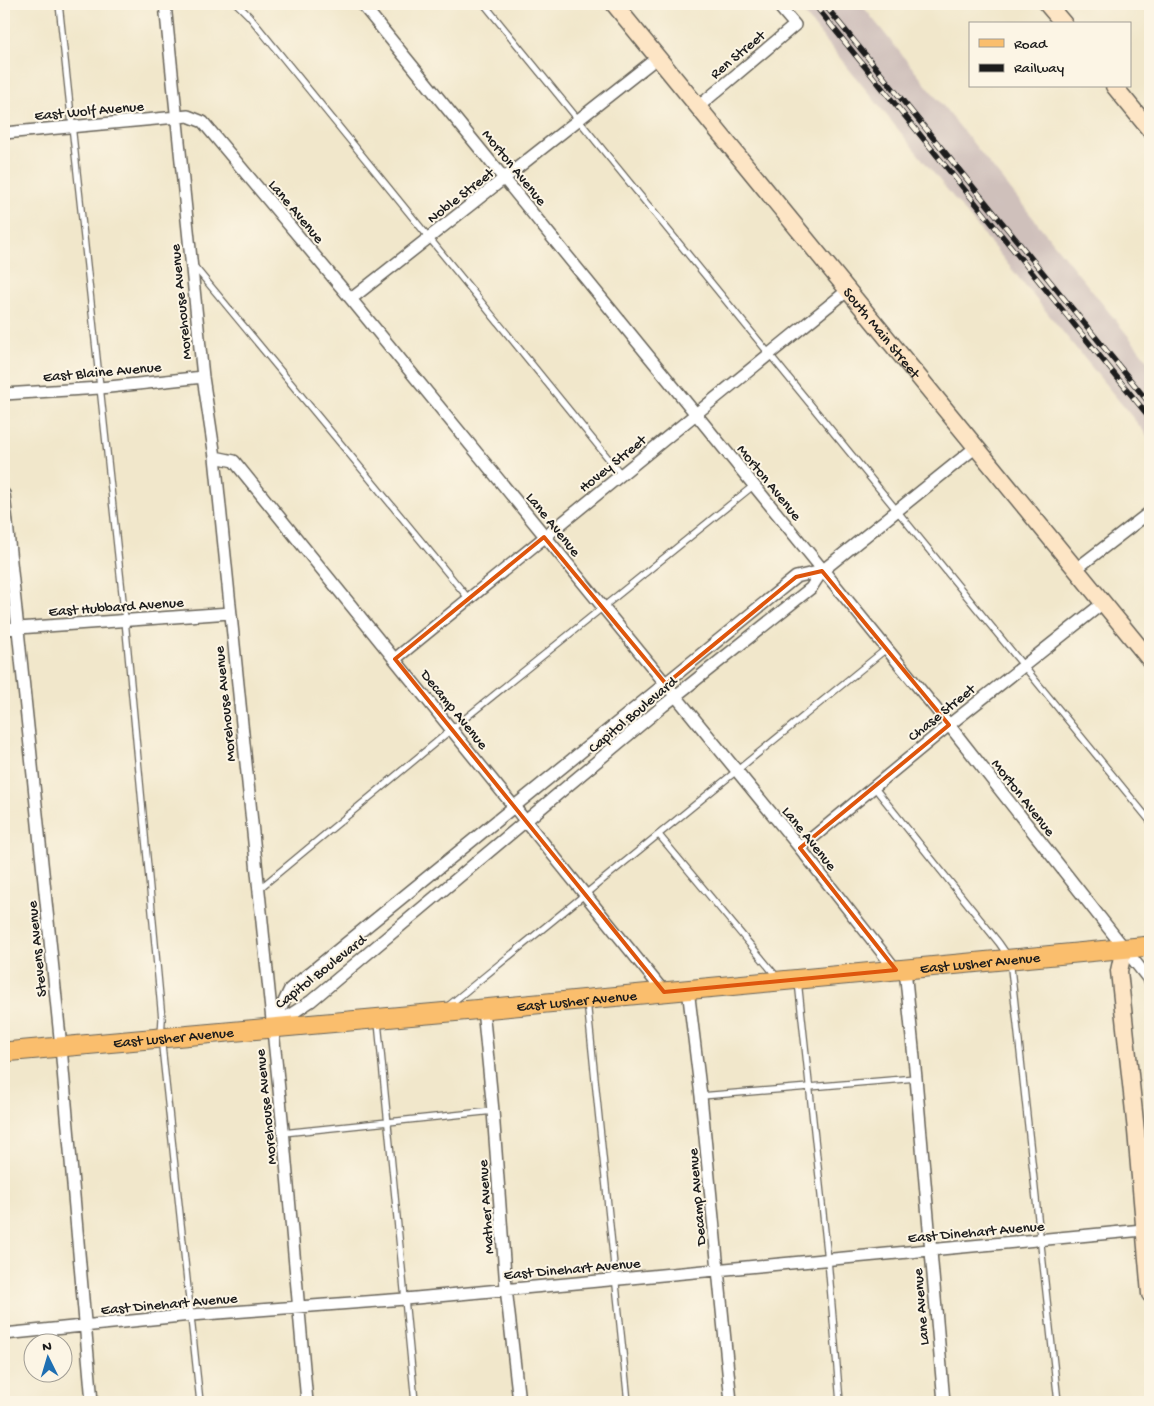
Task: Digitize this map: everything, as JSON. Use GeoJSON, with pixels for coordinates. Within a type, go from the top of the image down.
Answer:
{"type":"FeatureCollection","features":[{"type":"Feature","properties":{"kind":"main road","name":"South Main Street"},"geometry":{"type":"LineString","coordinates":[[614,4],[1150,660]]}},
{"type":"Feature","properties":{"kind":"main road"},"geometry":{"type":"LineString","coordinates":[[1047,4],[1062,22]]}},
{"type":"Feature","properties":{"kind":"main road"},"geometry":{"type":"LineString","coordinates":[[1116,88],[1150,130]]}},
{"type":"Feature","properties":{"kind":"main road","name":"East Lusher Avenue"},"geometry":{"type":"LineString","coordinates":[[4,1052],[1150,946]]}},
{"type":"Feature","properties":{"kind":"main road"},"geometry":{"type":"LineString","coordinates":[[1124,948],[1118,971],[1136,1131],[1150,1294]]}},
{"type":"Feature","properties":{"kind":"street","name":"Morehouse Avenue"},"geometry":{"type":"LineString","coordinates":[[165,4],[203,377],[215,457],[283,1133],[307,1402]]}},
{"type":"Feature","properties":{"kind":"street","name":"Morton Avenue"},"geometry":{"type":"LineString","coordinates":[[362,4],[949,725],[1150,981]]}},
{"type":"Feature","properties":{"kind":"street","name":"Ren Street"},"geometry":{"type":"LineString","coordinates":[[698,107],[795,25],[777,4]]}},
{"type":"Feature","properties":{"kind":"street","name":"Noble Street"},"geometry":{"type":"LineString","coordinates":[[351,299],[658,57]]}},
{"type":"Feature","properties":{"kind":"street","name":"Lane Avenue"},"geometry":{"type":"LineString","coordinates":[[176,117],[188,116],[203,122],[351,299],[602,608],[901,970],[916,1078],[944,1402]]}},
{"type":"Feature","properties":{"kind":"street","name":"East Wolf Avenue"},"geometry":{"type":"LineString","coordinates":[[4,133],[176,117]]}},
{"type":"Feature","properties":{"kind":"street","name":"Hovey Street"},"geometry":{"type":"LineString","coordinates":[[395,659],[848,290]]}},
{"type":"Feature","properties":{"kind":"street","name":"East Blaine Avenue"},"geometry":{"type":"LineString","coordinates":[[4,394],[100,388],[203,377]]}},
{"type":"Feature","properties":{"kind":"street","name":"Capitol Boulevard"},"geometry":{"type":"LineString","coordinates":[[272,1027],[311,1001],[676,696],[811,588],[822,571],[976,447]]}},
{"type":"Feature","properties":{"kind":"street","name":"Decamp Avenue"},"geometry":{"type":"LineString","coordinates":[[215,457],[234,461],[664,992]]}},
{"type":"Feature","properties":{"kind":"street","name":"Stevens Avenue"},"geometry":{"type":"LineString","coordinates":[[4,494],[16,628],[61,1047],[92,1402]]}},
{"type":"Feature","properties":{"kind":"street"},"geometry":{"type":"LineString","coordinates":[[1076,569],[1150,512]]}},
{"type":"Feature","properties":{"kind":"street","name":"Capitol Boulevard"},"geometry":{"type":"LineString","coordinates":[[272,1027],[290,989],[796,577],[822,571]]}},
{"type":"Feature","properties":{"kind":"street","name":"Chase Street"},"geometry":{"type":"LineString","coordinates":[[800,848],[949,725],[1103,603]]}},
{"type":"Feature","properties":{"kind":"street","name":"East Hubbard Avenue"},"geometry":{"type":"LineString","coordinates":[[4,629],[230,613]]}},
{"type":"Feature","properties":{"kind":"street","name":"Decamp Avenue"},"geometry":{"type":"LineString","coordinates":[[688,989],[701,1096],[731,1402]]}},
{"type":"Feature","properties":{"kind":"street","name":"Mather Avenue"},"geometry":{"type":"LineString","coordinates":[[483,1009],[493,1111],[506,1288],[519,1402]]}},
{"type":"Feature","properties":{"kind":"street","name":"East Dinehart Avenue"},"geometry":{"type":"LineString","coordinates":[[4,1334],[191,1315],[616,1280],[1144,1230]]}},
{"type":"Feature","properties":{"kind":"lane"},"geometry":{"type":"LineString","coordinates":[[59,4],[125,620],[162,1019],[161,1037],[200,1402]]}},
{"type":"Feature","properties":{"kind":"lane"},"geometry":{"type":"LineString","coordinates":[[237,4],[249,16],[621,474]]}},
{"type":"Feature","properties":{"kind":"lane"},"geometry":{"type":"LineString","coordinates":[[484,4],[1150,821]]}},
{"type":"Feature","properties":{"kind":"lane"},"geometry":{"type":"LineString","coordinates":[[191,262],[469,598]]}},
{"type":"Feature","properties":{"kind":"lane"},"geometry":{"type":"LineString","coordinates":[[258,890],[452,729],[754,486]]}},
{"type":"Feature","properties":{"kind":"lane"},"geometry":{"type":"LineString","coordinates":[[441,1012],[886,649]]}},
{"type":"Feature","properties":{"kind":"lane"},"geometry":{"type":"LineString","coordinates":[[874,787],[1000,943],[1010,959],[1058,1402]]}},
{"type":"Feature","properties":{"kind":"lane"},"geometry":{"type":"LineString","coordinates":[[659,835],[789,980],[810,1087],[828,1260],[840,1402]]}},
{"type":"Feature","properties":{"kind":"lane"},"geometry":{"type":"LineString","coordinates":[[586,999],[628,1402]]}},
{"type":"Feature","properties":{"kind":"lane"},"geometry":{"type":"LineString","coordinates":[[378,1018],[415,1402]]}},
{"type":"Feature","properties":{"kind":"lane"},"geometry":{"type":"LineString","coordinates":[[701,1096],[916,1078]]}},
{"type":"Feature","properties":{"kind":"lane"},"geometry":{"type":"LineString","coordinates":[[283,1133],[493,1111]]}},
{"type":"Feature","properties":{"kind":"lane"},"geometry":{"type":"LineString","coordinates":[[1136,1131],[1150,1150]]}},
{"type":"Feature","properties":{"kind":"highlighted area"},"geometry":{"type":"Polygon","coordinates":[[[544,537],[666,684],[796,577],[822,571],[949,725],[800,848],[896,970],[664,992],[395,659],[544,537]]]}},
{"type":"Feature","properties":{"kind":"shaded area"},"geometry":{"type":"Polygon","coordinates":[[[796,4],[861,4],[1150,363],[1150,439],[796,4]]]}},
{"type":"Feature","properties":{"kind":"railway"},"geometry":{"type":"LineString","coordinates":[[814,4],[1150,418]]}},
{"type":"Feature","properties":{"kind":"railway"},"geometry":{"type":"LineString","coordinates":[[824,4],[1150,404]]}}]}
